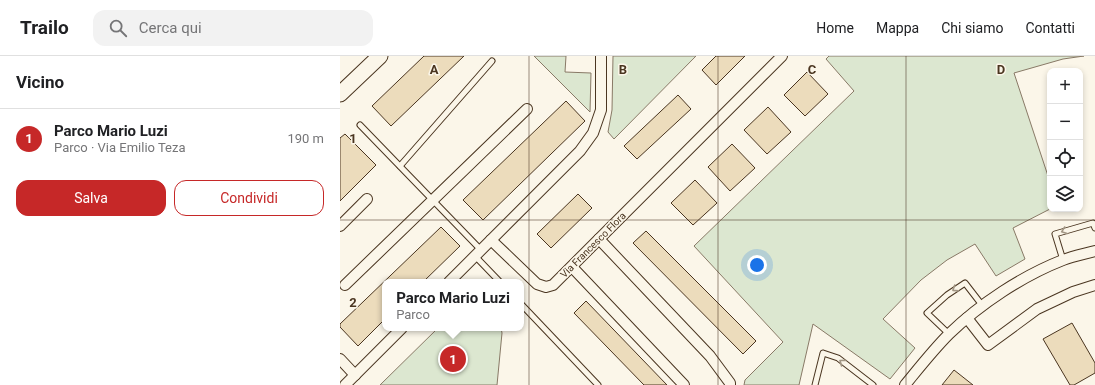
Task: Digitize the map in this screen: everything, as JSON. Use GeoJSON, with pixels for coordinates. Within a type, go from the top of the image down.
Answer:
{"type":"FeatureCollection","features":[{"type":"Feature","properties":{"kind":"street"},"geometry":{"type":"LineString","coordinates":[[340,94],[380,56]]}},
{"type":"Feature","properties":{"kind":"street"},"geometry":{"type":"LineString","coordinates":[[452,279],[580,151],[593,133],[600,110],[601,56]]}},
{"type":"Feature","properties":{"kind":"street","name":"Via Francesco Flora"},"geometry":{"type":"LineString","coordinates":[[491,240],[537,284],[546,287],[553,285],[782,56]]}},
{"type":"Feature","properties":{"kind":"street"},"geometry":{"type":"LineString","coordinates":[[345,285],[527,109]]}},
{"type":"Feature","properties":{"kind":"street"},"geometry":{"type":"LineString","coordinates":[[340,226],[367,199]]}},
{"type":"Feature","properties":{"kind":"street"},"geometry":{"type":"LineString","coordinates":[[599,239],[710,356],[730,385]]}},
{"type":"Feature","properties":{"kind":"street"},"geometry":{"type":"LineString","coordinates":[[905,385],[923,362],[949,334],[982,305],[1032,274],[1063,260],[1095,251]]}},
{"type":"Feature","properties":{"kind":"street"},"geometry":{"type":"LineString","coordinates":[[572,266],[684,385]]}},
{"type":"Feature","properties":{"kind":"street"},"geometry":{"type":"LineString","coordinates":[[967,318],[988,345],[1037,309],[1073,292],[1095,286]]}},
{"type":"Feature","properties":{"kind":"street"},"geometry":{"type":"LineString","coordinates":[[345,385],[399,331]]}},
{"type":"Feature","properties":{"kind":"street"},"geometry":{"type":"LineString","coordinates":[[340,359],[355,375]]}},
{"type":"Feature","properties":{"kind":"lane"},"geometry":{"type":"LineString","coordinates":[[400,166],[492,61]]}},
{"type":"Feature","properties":{"kind":"lane"},"geometry":{"type":"LineString","coordinates":[[360,125],[433,201],[478,253],[498,279]]}},
{"type":"Feature","properties":{"kind":"lane"},"geometry":{"type":"LineString","coordinates":[[1063,260],[1055,234],[1094,222],[1095,228]]}},
{"type":"Feature","properties":{"kind":"lane"},"geometry":{"type":"LineString","coordinates":[[949,334],[927,313],[947,295],[965,284],[982,305]]}},
{"type":"Feature","properties":{"kind":"lane"},"geometry":{"type":"LineString","coordinates":[[524,307],[598,385]]}},
{"type":"Feature","properties":{"kind":"lane"},"geometry":{"type":"LineString","coordinates":[[815,385],[823,353],[838,358],[874,385]]}},
{"type":"Feature","properties":{"kind":"green space"},"geometry":{"type":"Polygon","coordinates":[[[534,56],[566,56],[565,72],[591,73],[590,112],[534,56]]]}},
{"type":"Feature","properties":{"kind":"green space"},"geometry":{"type":"Polygon","coordinates":[[[613,56],[696,56],[614,139],[608,132],[612,110],[613,56]]]}},
{"type":"Feature","properties":{"kind":"green space"},"geometry":{"type":"Polygon","coordinates":[[[829,56],[1084,56],[1063,59],[1014,73],[1047,173],[1047,211],[1013,228],[1025,259],[996,276],[975,244],[947,260],[921,280],[883,319],[915,348],[890,379],[813,324],[799,385],[744,385],[745,380],[783,342],[694,246],[854,91],[826,59],[829,56]]]}},
{"type":"Feature","properties":{"kind":"green space"},"geometry":{"type":"Polygon","coordinates":[[[435,331],[502,331],[497,385],[380,385],[435,331]]]}},
{"type":"Feature","properties":{"kind":"building"},"geometry":{"type":"Polygon","coordinates":[[[424,56],[464,56],[391,126],[372,106],[424,56]]]}},
{"type":"Feature","properties":{"kind":"building"},"geometry":{"type":"Polygon","coordinates":[[[716,56],[745,56],[716,85],[702,70],[716,56]]]}},
{"type":"Feature","properties":{"kind":"building"},"geometry":{"type":"Polygon","coordinates":[[[807,72],[828,94],[805,116],[784,95],[807,72]]]}},
{"type":"Feature","properties":{"kind":"building"},"geometry":{"type":"Polygon","coordinates":[[[678,95],[691,109],[637,159],[624,146],[678,95]]]}},
{"type":"Feature","properties":{"kind":"building"},"geometry":{"type":"Polygon","coordinates":[[[566,101],[585,121],[483,220],[463,200],[566,101]]]}},
{"type":"Feature","properties":{"kind":"building"},"geometry":{"type":"Polygon","coordinates":[[[768,107],[791,132],[767,154],[744,130],[768,107]]]}},
{"type":"Feature","properties":{"kind":"building"},"geometry":{"type":"Polygon","coordinates":[[[345,134],[376,165],[340,201],[340,138],[345,134]]]}},
{"type":"Feature","properties":{"kind":"building"},"geometry":{"type":"Polygon","coordinates":[[[732,144],[755,168],[730,191],[708,167],[732,144]]]}},
{"type":"Feature","properties":{"kind":"building"},"geometry":{"type":"Polygon","coordinates":[[[695,180],[717,203],[693,225],[671,203],[695,180]]]}},
{"type":"Feature","properties":{"kind":"building"},"geometry":{"type":"Polygon","coordinates":[[[578,194],[592,208],[551,248],[537,234],[578,194]]]}},
{"type":"Feature","properties":{"kind":"building"},"geometry":{"type":"Polygon","coordinates":[[[441,227],[460,246],[426,279],[387,279],[441,227]]]}},
{"type":"Feature","properties":{"kind":"building"},"geometry":{"type":"Polygon","coordinates":[[[646,231],[756,341],[743,354],[633,243],[646,231]]]}},
{"type":"Feature","properties":{"kind":"building"},"geometry":{"type":"Polygon","coordinates":[[[382,284],[382,322],[358,346],[340,327],[340,324],[382,284]]]}},
{"type":"Feature","properties":{"kind":"building"},"geometry":{"type":"Polygon","coordinates":[[[586,301],[667,385],[644,385],[574,313],[586,301]]]}},
{"type":"Feature","properties":{"kind":"building"},"geometry":{"type":"Polygon","coordinates":[[[1072,323],[1095,363],[1095,373],[1074,385],[1070,385],[1043,339],[1072,323]]]}},
{"type":"Feature","properties":{"kind":"building"},"geometry":{"type":"Polygon","coordinates":[[[954,370],[973,385],[942,385],[954,370]]]}},
{"type":"Feature","properties":{"kind":"place","name":"Parco Mario Luzi"},"geometry":{"type":"Point","coordinates":[453,359]}}]}
